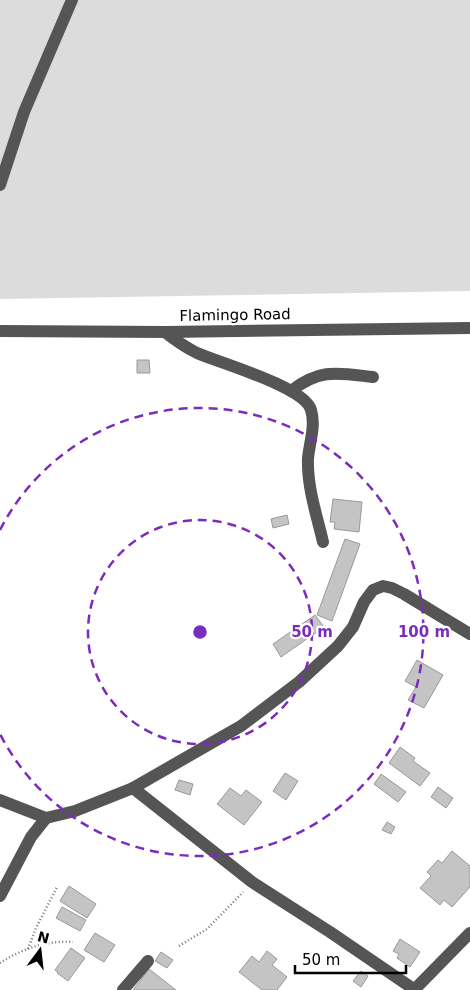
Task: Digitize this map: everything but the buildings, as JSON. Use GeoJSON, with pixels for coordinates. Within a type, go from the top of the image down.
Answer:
{"type":"FeatureCollection","features":[{"type":"Feature","properties":{"kind":"street"},"geometry":{"type":"LineString","coordinates":[[0,185],[24,112],[72,0]]}},
{"type":"Feature","properties":{"kind":"street","name":"Flamingo Road"},"geometry":{"type":"LineString","coordinates":[[0,331],[164,332],[470,328]]}},
{"type":"Feature","properties":{"kind":"street"},"geometry":{"type":"LineString","coordinates":[[164,332],[196,352],[290,391],[303,398],[312,409],[308,459],[309,475],[323,542]]}},
{"type":"Feature","properties":{"kind":"street"},"geometry":{"type":"LineString","coordinates":[[290,391],[309,378],[330,373],[373,377]]}},
{"type":"Feature","properties":{"kind":"street"},"geometry":{"type":"LineString","coordinates":[[0,800],[46,818],[75,811],[134,788],[241,726],[299,682],[338,646],[353,627],[364,602],[373,590],[383,586],[392,588],[468,630]]}},
{"type":"Feature","properties":{"kind":"street"},"geometry":{"type":"LineString","coordinates":[[134,788],[252,882],[330,932],[414,990],[470,933]]}},
{"type":"Feature","properties":{"kind":"street"},"geometry":{"type":"LineString","coordinates":[[0,896],[31,838],[46,818]]}},
{"type":"Feature","properties":{"kind":"street"},"geometry":{"type":"LineString","coordinates":[[123,990],[148,960]]}},
{"type":"Feature","properties":{"kind":"path"},"geometry":{"type":"LineString","coordinates":[[179,946],[207,929],[234,903],[252,882]]}},
{"type":"Feature","properties":{"kind":"path"},"geometry":{"type":"LineString","coordinates":[[28,949],[36,928],[57,887]]}},
{"type":"Feature","properties":{"kind":"path"},"geometry":{"type":"LineString","coordinates":[[0,963],[12,955],[57,940],[73,942]]}},
{"type":"Feature","properties":{"kind":"shaded area"},"geometry":{"type":"Polygon","coordinates":[[[0,0],[470,0],[470,291],[0,299],[0,0]]]}}]}
